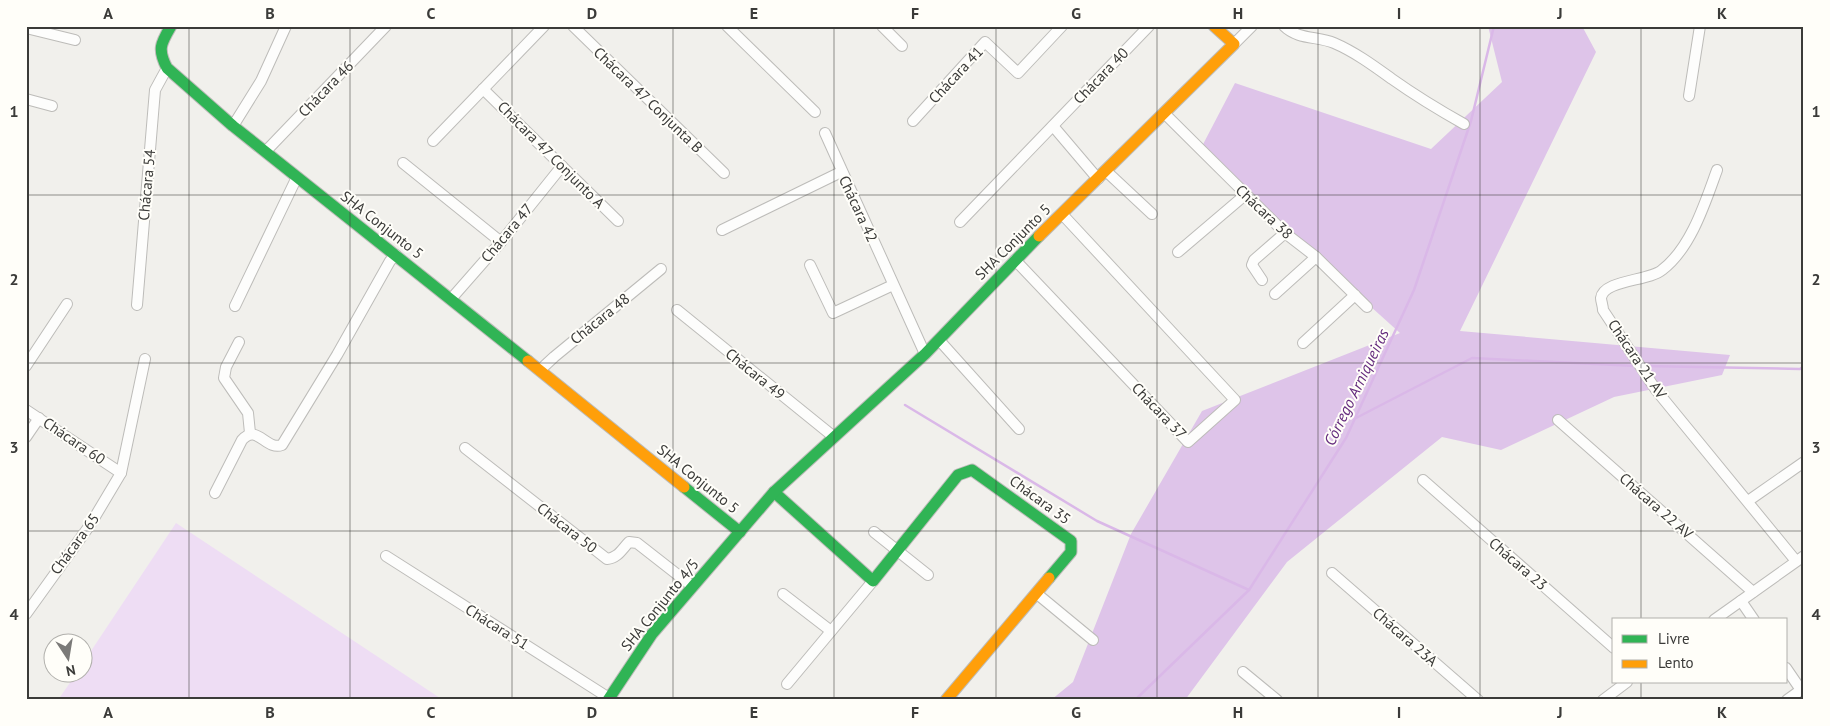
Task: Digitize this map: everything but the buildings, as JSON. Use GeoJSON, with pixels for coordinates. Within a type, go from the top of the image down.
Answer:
{"type":"FeatureCollection","features":[{"type":"Feature","properties":{"kind":"street"},"geometry":{"type":"LineString","coordinates":[[167,68],[161,57],[160,44],[170,26]]}},
{"type":"Feature","properties":{"kind":"street"},"geometry":{"type":"LineString","coordinates":[[233,126],[261,82],[286,26]]}},
{"type":"Feature","properties":{"kind":"street","name":"Chácara 46"},"geometry":{"type":"LineString","coordinates":[[266,151],[386,26]]}},
{"type":"Feature","properties":{"kind":"street"},"geometry":{"type":"LineString","coordinates":[[433,141],[544,26]]}},
{"type":"Feature","properties":{"kind":"street","name":"Chácara 47 Conjunta B"},"geometry":{"type":"LineString","coordinates":[[573,26],[724,173]]}},
{"type":"Feature","properties":{"kind":"street"},"geometry":{"type":"LineString","coordinates":[[727,26],[816,112]]}},
{"type":"Feature","properties":{"kind":"street"},"geometry":{"type":"LineString","coordinates":[[882,26],[902,46]]}},
{"type":"Feature","properties":{"kind":"street","name":"Chácara 41"},"geometry":{"type":"LineString","coordinates":[[912,121],[986,42],[1018,73],[1062,26]]}},
{"type":"Feature","properties":{"kind":"street","name":"Chácara 40"},"geometry":{"type":"LineString","coordinates":[[960,222],[1149,26]]}},
{"type":"Feature","properties":{"kind":"street"},"geometry":{"type":"LineString","coordinates":[[1214,26],[1234,44]]}},
{"type":"Feature","properties":{"kind":"street","name":"SHA Conjunto 5"},"geometry":{"type":"LineString","coordinates":[[167,68],[233,126],[740,532],[774,492],[939,340],[1015,260],[1252,26]]}},
{"type":"Feature","properties":{"kind":"street"},"geometry":{"type":"LineString","coordinates":[[1284,26],[1290,32],[1332,42],[1352,52],[1430,105],[1464,124]]}},
{"type":"Feature","properties":{"kind":"street"},"geometry":{"type":"LineString","coordinates":[[1689,96],[1700,26]]}},
{"type":"Feature","properties":{"kind":"street"},"geometry":{"type":"LineString","coordinates":[[26,28],[74,40]]}},
{"type":"Feature","properties":{"kind":"street","name":"Chácara 54"},"geometry":{"type":"LineString","coordinates":[[137,305],[155,90],[167,68]]}},
{"type":"Feature","properties":{"kind":"street","name":"Chácara 47 Conjunto A"},"geometry":{"type":"LineString","coordinates":[[484,89],[618,221]]}},
{"type":"Feature","properties":{"kind":"street"},"geometry":{"type":"LineString","coordinates":[[26,99],[52,106]]}},
{"type":"Feature","properties":{"kind":"street","name":"Chácara 38"},"geometry":{"type":"LineString","coordinates":[[1164,113],[1245,195],[1285,233],[1316,257],[1367,307]]}},
{"type":"Feature","properties":{"kind":"street"},"geometry":{"type":"LineString","coordinates":[[1053,126],[1102,175],[1152,214]]}},
{"type":"Feature","properties":{"kind":"street","name":"Chácara 42"},"geometry":{"type":"LineString","coordinates":[[825,133],[924,354]]}},
{"type":"Feature","properties":{"kind":"street"},"geometry":{"type":"LineString","coordinates":[[403,163],[501,242]]}},
{"type":"Feature","properties":{"kind":"street","name":"Chácara 47"},"geometry":{"type":"LineString","coordinates":[[451,299],[501,242],[562,166]]}},
{"type":"Feature","properties":{"kind":"street","name":"Chácara 21 AV"},"geometry":{"type":"LineString","coordinates":[[1717,170],[1700,214],[1676,257],[1661,272],[1650,277],[1612,286],[1601,298],[1603,310],[1656,390],[1748,501],[1800,559]]}},
{"type":"Feature","properties":{"kind":"street"},"geometry":{"type":"LineString","coordinates":[[722,230],[841,172]]}},
{"type":"Feature","properties":{"kind":"street"},"geometry":{"type":"LineString","coordinates":[[235,306],[297,177]]}},
{"type":"Feature","properties":{"kind":"street"},"geometry":{"type":"LineString","coordinates":[[1178,252],[1245,195]]}},
{"type":"Feature","properties":{"kind":"street","name":"Chácara 37"},"geometry":{"type":"LineString","coordinates":[[1015,260],[1188,442],[1235,400],[1062,214]]}},
{"type":"Feature","properties":{"kind":"street"},"geometry":{"type":"LineString","coordinates":[[1262,280],[1252,265],[1254,260],[1285,233]]}},
{"type":"Feature","properties":{"kind":"street"},"geometry":{"type":"LineString","coordinates":[[250,433],[270,444],[282,445],[337,355],[390,262],[396,255]]}},
{"type":"Feature","properties":{"kind":"street"},"geometry":{"type":"LineString","coordinates":[[1275,294],[1316,257]]}},
{"type":"Feature","properties":{"kind":"street"},"geometry":{"type":"LineString","coordinates":[[810,265],[832,313],[893,285]]}},
{"type":"Feature","properties":{"kind":"street","name":"Chácara 48"},"geometry":{"type":"LineString","coordinates":[[540,370],[661,269]]}},
{"type":"Feature","properties":{"kind":"street"},"geometry":{"type":"LineString","coordinates":[[1303,343],[1355,295]]}},
{"type":"Feature","properties":{"kind":"street"},"geometry":{"type":"LineString","coordinates":[[26,366],[67,304]]}},
{"type":"Feature","properties":{"kind":"street","name":"Chácara 49"},"geometry":{"type":"LineString","coordinates":[[677,310],[834,437]]}},
{"type":"Feature","properties":{"kind":"street"},"geometry":{"type":"LineString","coordinates":[[939,340],[1019,429]]}},
{"type":"Feature","properties":{"kind":"street"},"geometry":{"type":"LineString","coordinates":[[238,342],[226,367],[224,378],[248,413],[250,433]]}},
{"type":"Feature","properties":{"kind":"street"},"geometry":{"type":"LineString","coordinates":[[121,473],[145,359]]}},
{"type":"Feature","properties":{"kind":"street","name":"Chácara 60"},"geometry":{"type":"LineString","coordinates":[[26,410],[121,473]]}},
{"type":"Feature","properties":{"kind":"street"},"geometry":{"type":"LineString","coordinates":[[26,437],[39,418]]}},
{"type":"Feature","properties":{"kind":"street","name":"Chácara 22 AV"},"geometry":{"type":"LineString","coordinates":[[1558,420],[1753,592]]}},
{"type":"Feature","properties":{"kind":"street"},"geometry":{"type":"LineString","coordinates":[[215,493],[242,440],[250,433]]}},
{"type":"Feature","properties":{"kind":"street","name":"Chácara 50"},"geometry":{"type":"LineString","coordinates":[[465,448],[607,559],[613,559],[629,542],[638,543],[692,586]]}},
{"type":"Feature","properties":{"kind":"street"},"geometry":{"type":"LineString","coordinates":[[1748,501],[1804,462]]}},
{"type":"Feature","properties":{"kind":"street","name":"Chácara 35"},"geometry":{"type":"LineString","coordinates":[[787,684],[898,551],[958,475],[972,470],[1072,543],[1071,552],[946,700]]}},
{"type":"Feature","properties":{"kind":"street","name":"Chácara 65"},"geometry":{"type":"LineString","coordinates":[[26,614],[90,525],[121,473]]}},
{"type":"Feature","properties":{"kind":"street","name":"Chácara 23"},"geometry":{"type":"LineString","coordinates":[[1423,480],[1612,646]]}},
{"type":"Feature","properties":{"kind":"street"},"geometry":{"type":"LineString","coordinates":[[774,492],[873,581]]}},
{"type":"Feature","properties":{"kind":"street","name":"SHA Conjunto 4/5"},"geometry":{"type":"LineString","coordinates":[[608,699],[652,634],[740,532]]}},
{"type":"Feature","properties":{"kind":"street"},"geometry":{"type":"LineString","coordinates":[[874,532],[928,575]]}},
{"type":"Feature","properties":{"kind":"street","name":"Chácara 51"},"geometry":{"type":"LineString","coordinates":[[386,556],[608,699]]}},
{"type":"Feature","properties":{"kind":"street"},"geometry":{"type":"LineString","coordinates":[[1717,618],[1800,559]]}},
{"type":"Feature","properties":{"kind":"street","name":"Chácara 23A"},"geometry":{"type":"LineString","coordinates":[[1332,573],[1478,700]]}},
{"type":"Feature","properties":{"kind":"street"},"geometry":{"type":"LineString","coordinates":[[1036,593],[1093,640]]}},
{"type":"Feature","properties":{"kind":"street"},"geometry":{"type":"LineString","coordinates":[[783,594],[831,631]]}},
{"type":"Feature","properties":{"kind":"street"},"geometry":{"type":"LineString","coordinates":[[1741,600],[1753,618]]}},
{"type":"Feature","properties":{"kind":"street"},"geometry":{"type":"LineString","coordinates":[[1787,700],[1802,689],[1788,671]]}},
{"type":"Feature","properties":{"kind":"street"},"geometry":{"type":"LineString","coordinates":[[1243,672],[1277,700]]}},
{"type":"Feature","properties":{"kind":"street"},"geometry":{"type":"LineString","coordinates":[[1602,700],[1623,684]]}},
{"type":"Feature","properties":{"kind":"shaded area"},"geometry":{"type":"Polygon","coordinates":[[[1488,26],[1582,26],[1596,52],[1460,331],[1730,355],[1722,375],[1614,397],[1501,450],[1442,437],[1287,562],[1185,700],[1051,700],[1073,682],[1131,534],[1202,411],[1400,333],[1199,152],[1235,83],[1431,149],[1502,82],[1488,26]]]}},
{"type":"Feature","properties":{"kind":"shaded area"},"geometry":{"type":"Polygon","coordinates":[[[176,523],[443,700],[58,700],[69,684],[92,684],[92,649],[176,523]]]}},
{"type":"Feature","properties":{"kind":"waterway","name":"Córrego Arniqueiras"},"geometry":{"type":"LineString","coordinates":[[1135,700],[1249,590],[1346,438],[1414,290],[1471,121],[1494,26]]}},
{"type":"Feature","properties":{"kind":"waterway"},"geometry":{"type":"LineString","coordinates":[[1356,418],[1472,358],[1636,366]]}},
{"type":"Feature","properties":{"kind":"waterway"},"geometry":{"type":"LineString","coordinates":[[1644,366],[1800,369],[1804,366]]}},
{"type":"Feature","properties":{"kind":"waterway"},"geometry":{"type":"LineString","coordinates":[[905,405],[1097,521],[1249,590]]}},
{"type":"Feature","properties":{"kind":"traffic: fast"},"geometry":{"type":"LineString","coordinates":[[171,26],[161,51],[167,68],[233,126],[528,361]]}},
{"type":"Feature","properties":{"kind":"traffic: fast"},"geometry":{"type":"LineString","coordinates":[[608,700],[652,634],[774,492],[925,354],[1039,236]]}},
{"type":"Feature","properties":{"kind":"traffic: fast"},"geometry":{"type":"LineString","coordinates":[[774,492],[873,581],[958,475],[972,470],[1071,541],[1071,552],[1049,578]]}},
{"type":"Feature","properties":{"kind":"traffic: fast"},"geometry":{"type":"LineString","coordinates":[[684,487],[740,532]]}},
{"type":"Feature","properties":{"kind":"traffic: slow"},"geometry":{"type":"LineString","coordinates":[[1039,236],[1234,44],[1214,26]]}},
{"type":"Feature","properties":{"kind":"traffic: slow"},"geometry":{"type":"LineString","coordinates":[[528,361],[684,487]]}},
{"type":"Feature","properties":{"kind":"traffic: slow"},"geometry":{"type":"LineString","coordinates":[[946,700],[1049,578]]}}]}
